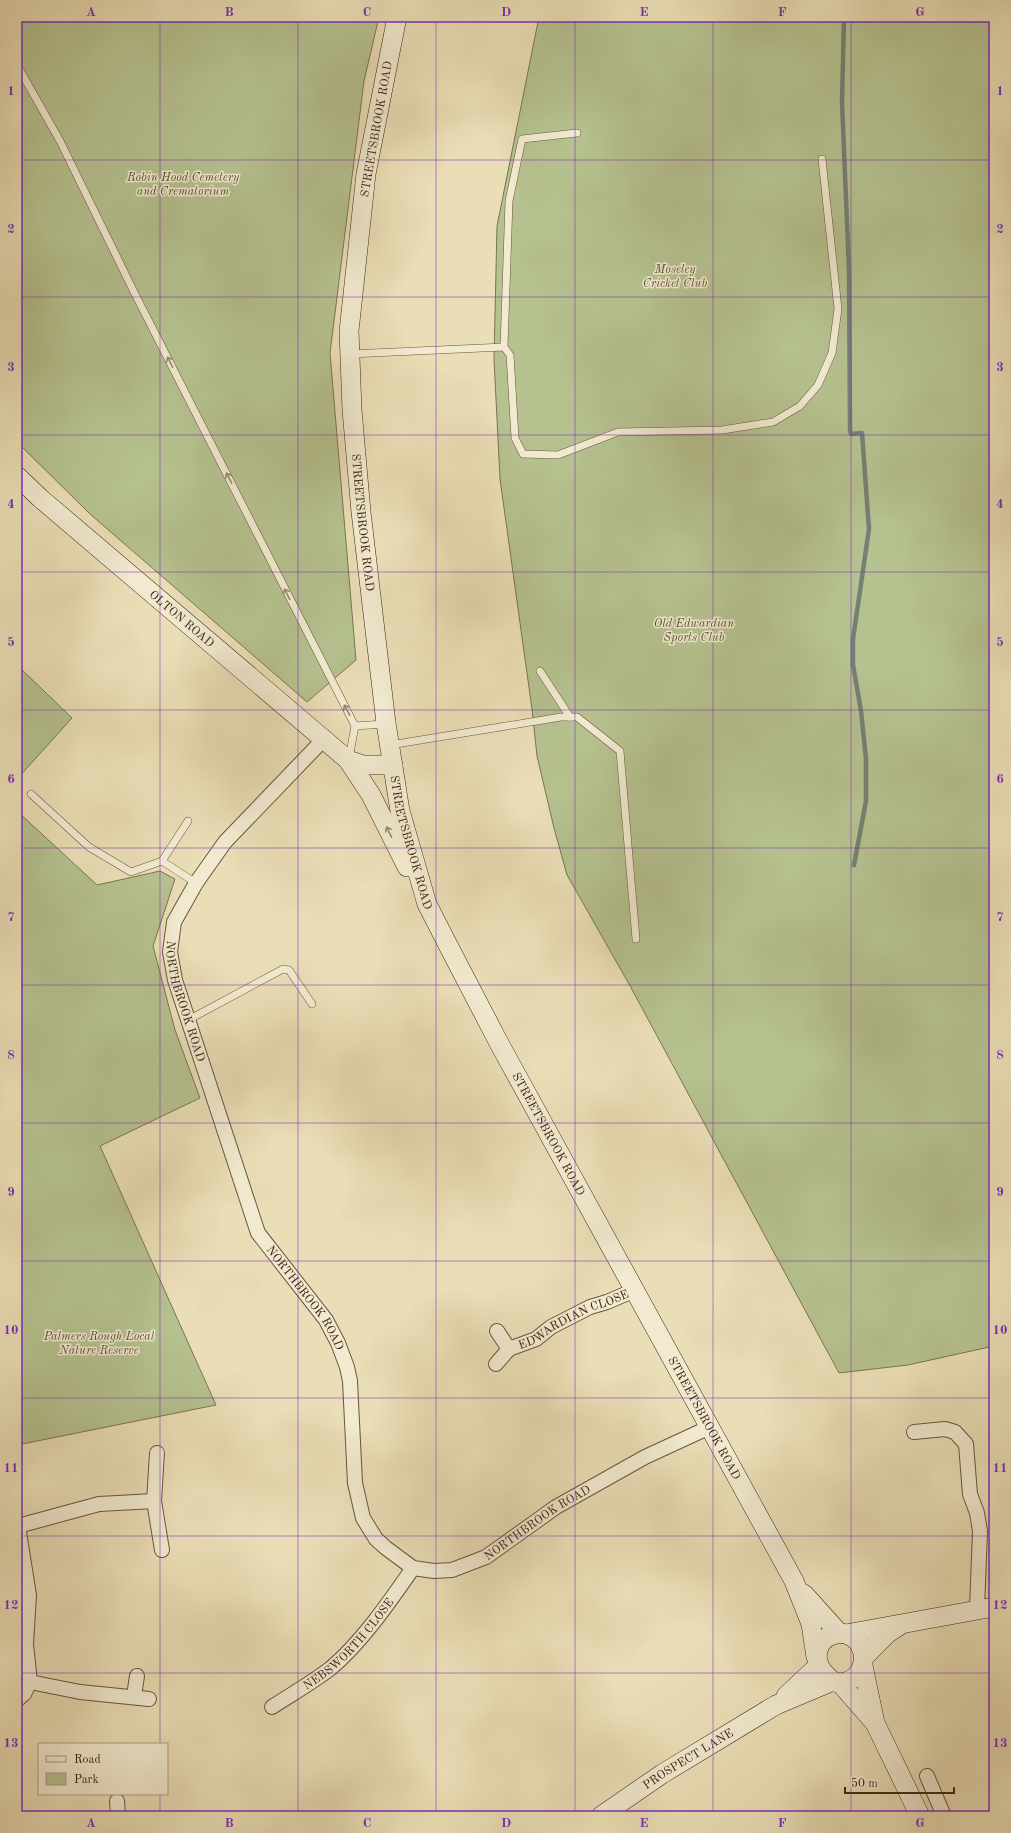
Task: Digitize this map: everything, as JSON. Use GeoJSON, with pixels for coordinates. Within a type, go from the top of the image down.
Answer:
{"type":"FeatureCollection","features":[{"type":"Feature","properties":{"kind":"main road","name":"STREETSBROOK ROAD"},"geometry":{"type":"LineString","coordinates":[[397,17],[366,174],[349,331],[361,512],[386,724],[400,810],[427,904],[500,1045],[794,1581],[810,1624],[817,1662]]}},
{"type":"Feature","properties":{"kind":"main road","name":"OLTON ROAD"},"geometry":{"type":"LineString","coordinates":[[17,476],[46,503],[348,760],[371,795],[405,864],[427,904]]}},
{"type":"Feature","properties":{"kind":"main road","name":"OLTON ROAD"},"geometry":{"type":"LineString","coordinates":[[348,760],[363,765],[393,765]]}},
{"type":"Feature","properties":{"kind":"main road","name":"STREETSBROOK ROAD"},"geometry":{"type":"LineString","coordinates":[[794,1581],[818,1611],[843,1634]]}},
{"type":"Feature","properties":{"kind":"main road"},"geometry":{"type":"LineString","coordinates":[[875,1723],[817,1662],[822,1644],[828,1638],[843,1634],[986,1608]]}},
{"type":"Feature","properties":{"kind":"main road"},"geometry":{"type":"LineString","coordinates":[[836,1682],[855,1676],[864,1661],[888,1633],[902,1624]]}},
{"type":"Feature","properties":{"kind":"main road"},"geometry":{"type":"LineString","coordinates":[[843,1634],[858,1643],[864,1661],[875,1723],[920,1816]]}},
{"type":"Feature","properties":{"kind":"main road","name":"PROSPECT LANE"},"geometry":{"type":"LineString","coordinates":[[776,1705],[817,1662]]}},
{"type":"Feature","properties":{"kind":"main road","name":"PROSPECT LANE"},"geometry":{"type":"LineString","coordinates":[[601,1816],[662,1774],[776,1705],[836,1682]]}},
{"type":"Feature","properties":{"kind":"street","name":"NORTHBROOK ROAD"},"geometry":{"type":"LineString","coordinates":[[323,740],[225,842],[196,883],[174,922],[170,952],[175,980],[258,1233],[326,1320],[338,1343],[347,1367],[350,1382],[355,1483],[363,1518],[376,1539],[413,1568],[434,1571],[452,1570],[486,1557],[556,1507],[645,1457],[710,1427]]}},
{"type":"Feature","properties":{"kind":"street","name":"EDWARDIAN CLOSE"},"geometry":{"type":"LineString","coordinates":[[497,1331],[509,1349],[536,1339],[551,1327],[590,1307],[607,1302],[635,1290]]}},
{"type":"Feature","properties":{"kind":"street"},"geometry":{"type":"LineString","coordinates":[[496,1364],[509,1349]]}},
{"type":"Feature","properties":{"kind":"street"},"geometry":{"type":"LineString","coordinates":[[914,1432],[945,1429],[955,1432],[966,1444],[970,1494],[978,1513],[986,1608]]}},
{"type":"Feature","properties":{"kind":"street"},"geometry":{"type":"LineString","coordinates":[[157,1453],[154,1501],[162,1550]]}},
{"type":"Feature","properties":{"kind":"street"},"geometry":{"type":"LineString","coordinates":[[17,1700],[24,1694],[30,1682],[17,1524],[99,1504],[154,1501]]}},
{"type":"Feature","properties":{"kind":"street","name":"NEBSWORTH CLOSE"},"geometry":{"type":"LineString","coordinates":[[272,1707],[331,1668],[385,1609],[413,1568]]}},
{"type":"Feature","properties":{"kind":"street"},"geometry":{"type":"LineString","coordinates":[[134,1696],[136,1676]]}},
{"type":"Feature","properties":{"kind":"street"},"geometry":{"type":"LineString","coordinates":[[30,1682],[80,1692],[134,1696],[149,1699]]}},
{"type":"Feature","properties":{"kind":"street"},"geometry":{"type":"LineString","coordinates":[[927,1776],[944,1816]]}},
{"type":"Feature","properties":{"kind":"street"},"geometry":{"type":"LineString","coordinates":[[117,1801],[118,1816]]}},
{"type":"Feature","properties":{"kind":"lane"},"geometry":{"type":"LineString","coordinates":[[17,66],[60,141],[355,726],[348,760]]}},
{"type":"Feature","properties":{"kind":"lane"},"geometry":{"type":"LineString","coordinates":[[576,133],[522,139],[509,201],[504,347],[510,355],[515,438],[523,454],[558,455],[618,432],[722,430],[773,422],[800,406],[818,385],[832,353],[838,309],[822,159]]}},
{"type":"Feature","properties":{"kind":"lane"},"geometry":{"type":"LineString","coordinates":[[350,354],[504,347]]}},
{"type":"Feature","properties":{"kind":"lane"},"geometry":{"type":"LineString","coordinates":[[540,671],[570,717]]}},
{"type":"Feature","properties":{"kind":"lane"},"geometry":{"type":"LineString","coordinates":[[390,745],[561,717],[577,717],[620,751],[636,939]]}},
{"type":"Feature","properties":{"kind":"lane"},"geometry":{"type":"LineString","coordinates":[[355,726],[386,724]]}},
{"type":"Feature","properties":{"kind":"lane"},"geometry":{"type":"LineString","coordinates":[[31,794],[89,847],[130,872],[162,861],[188,821]]}},
{"type":"Feature","properties":{"kind":"lane"},"geometry":{"type":"LineString","coordinates":[[162,861],[196,883]]}},
{"type":"Feature","properties":{"kind":"lane"},"geometry":{"type":"LineString","coordinates":[[188,1020],[283,969],[289,970],[312,1004]]}},
{"type":"Feature","properties":{"kind":"green space","name":"Robin Hood Cemetery and Crematorium"},"geometry":{"type":"Polygon","coordinates":[[[17,17],[379,17],[364,81],[330,353],[356,660],[307,702],[90,514],[17,442],[17,17]]]}},
{"type":"Feature","properties":{"kind":"green space"},"geometry":{"type":"Polygon","coordinates":[[[539,17],[994,17],[994,1346],[908,1365],[839,1373],[629,984],[567,875],[537,756],[532,709],[500,479],[494,359],[497,226],[539,17]]]}},
{"type":"Feature","properties":{"kind":"green space"},"geometry":{"type":"Polygon","coordinates":[[[17,665],[72,718],[17,779],[17,665]]]}},
{"type":"Feature","properties":{"kind":"green space","name":"Palmers Rough Local Nature Reserve"},"geometry":{"type":"Polygon","coordinates":[[[17,811],[97,885],[160,871],[175,879],[153,946],[175,1030],[200,1098],[100,1146],[216,1405],[17,1445],[17,811]]]}},
{"type":"Feature","properties":{"kind":"waterway"},"geometry":{"type":"LineString","coordinates":[[844,17],[842,102],[849,271],[850,430],[851,434],[862,433],[869,529],[853,639],[853,665],[861,711],[866,759],[866,801],[854,865]]}},
{"type":"Feature","properties":{"kind":"park label","name":"Moseley Cricket Club"},"geometry":{"type":"Point","coordinates":[675,276]}},
{"type":"Feature","properties":{"kind":"park label","name":"Old Edwardian Sports Club"},"geometry":{"type":"Point","coordinates":[694,630]}}]}
